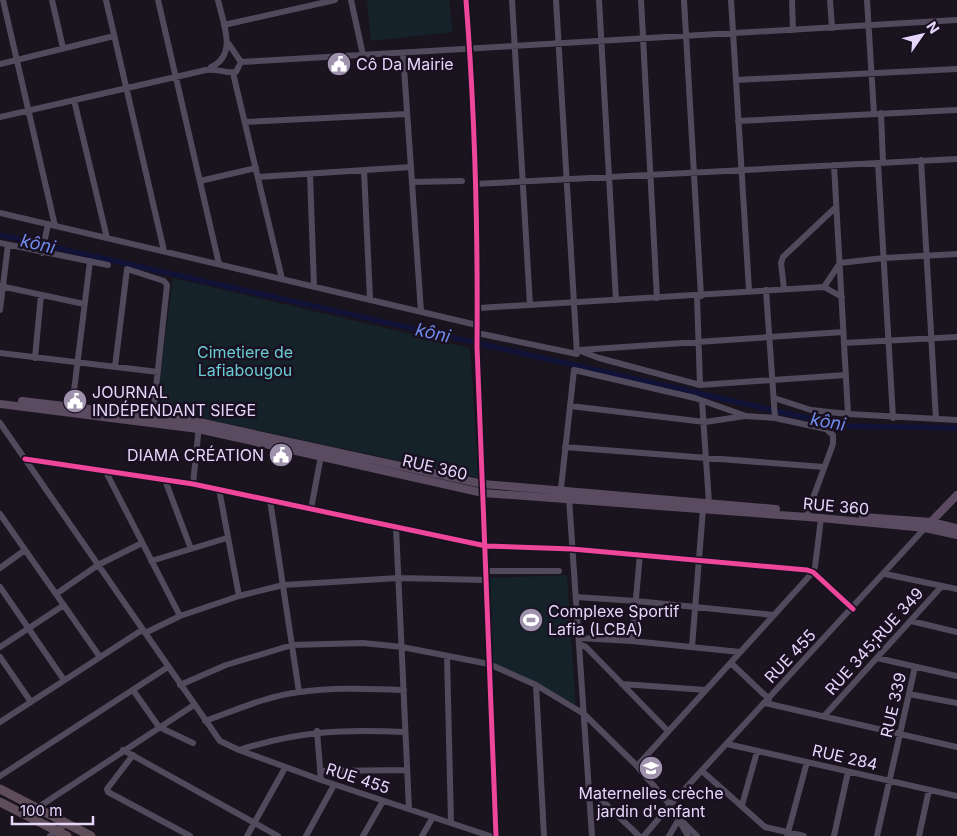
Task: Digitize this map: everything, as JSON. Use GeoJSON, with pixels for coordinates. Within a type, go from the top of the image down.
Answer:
{"type":"FeatureCollection","features":[{"type":"Feature","properties":{"kind":"highway"},"geometry":{"type":"LineString","coordinates":[[0,790],[91,836]]}},
{"type":"Feature","properties":{"kind":"highway"},"geometry":{"type":"LineString","coordinates":[[1,804],[60,835]]}},
{"type":"Feature","properties":{"kind":"main road","name":"RUE 360"},"geometry":{"type":"LineString","coordinates":[[0,399],[153,416],[483,484],[560,494],[569,498],[703,509],[807,514],[821,518],[928,525]]}},
{"type":"Feature","properties":{"kind":"main road","name":"RUE 360"},"geometry":{"type":"LineString","coordinates":[[0,404],[199,426],[483,493],[560,494],[709,503],[928,525],[957,535]]}},
{"type":"Feature","properties":{"kind":"main road","name":"RUE 455"},"geometry":{"type":"LineString","coordinates":[[928,525],[957,495]]}},
{"type":"Feature","properties":{"kind":"main road"},"geometry":{"type":"LineString","coordinates":[[928,525],[957,528]]}},
{"type":"Feature","properties":{"kind":"street"},"geometry":{"type":"LineString","coordinates":[[3,0],[4,19],[28,110],[52,225],[42,251]]}},
{"type":"Feature","properties":{"kind":"street"},"geometry":{"type":"LineString","coordinates":[[52,0],[63,48]]}},
{"type":"Feature","properties":{"kind":"street"},"geometry":{"type":"LineString","coordinates":[[106,0],[164,251]]}},
{"type":"Feature","properties":{"kind":"street"},"geometry":{"type":"LineString","coordinates":[[158,0],[219,264]]}},
{"type":"Feature","properties":{"kind":"street"},"geometry":{"type":"LineString","coordinates":[[218,0],[228,43],[240,61],[240,68],[233,73]]}},
{"type":"Feature","properties":{"kind":"street"},"geometry":{"type":"LineString","coordinates":[[224,25],[334,0]]}},
{"type":"Feature","properties":{"kind":"street"},"geometry":{"type":"LineString","coordinates":[[351,0],[363,55]]}},
{"type":"Feature","properties":{"kind":"street"},"geometry":{"type":"LineString","coordinates":[[466,0],[470,49],[475,184],[479,308],[477,347],[496,836]]}},
{"type":"Feature","properties":{"kind":"street"},"geometry":{"type":"LineString","coordinates":[[512,0],[530,305]]}},
{"type":"Feature","properties":{"kind":"street"},"geometry":{"type":"LineString","coordinates":[[477,336],[577,354],[578,350],[556,0]]}},
{"type":"Feature","properties":{"kind":"street"},"geometry":{"type":"LineString","coordinates":[[599,0],[616,300]]}},
{"type":"Feature","properties":{"kind":"street"},"geometry":{"type":"LineString","coordinates":[[641,0],[657,298]]}},
{"type":"Feature","properties":{"kind":"street"},"geometry":{"type":"LineString","coordinates":[[684,0],[694,172],[699,296],[700,385]]}},
{"type":"Feature","properties":{"kind":"street"},"geometry":{"type":"LineString","coordinates":[[732,0],[749,290]]}},
{"type":"Feature","properties":{"kind":"street"},"geometry":{"type":"LineString","coordinates":[[792,0],[793,30]]}},
{"type":"Feature","properties":{"kind":"street"},"geometry":{"type":"LineString","coordinates":[[830,0],[832,28]]}},
{"type":"Feature","properties":{"kind":"street"},"geometry":{"type":"LineString","coordinates":[[867,0],[871,73],[881,163],[893,418]]}},
{"type":"Feature","properties":{"kind":"street"},"geometry":{"type":"LineString","coordinates":[[206,70],[231,54],[240,61],[957,20]]}},
{"type":"Feature","properties":{"kind":"street"},"geometry":{"type":"LineString","coordinates":[[0,64],[114,36]]}},
{"type":"Feature","properties":{"kind":"street"},"geometry":{"type":"LineString","coordinates":[[224,70],[224,59],[228,43]]}},
{"type":"Feature","properties":{"kind":"street"},"geometry":{"type":"LineString","coordinates":[[403,53],[421,312]]}},
{"type":"Feature","properties":{"kind":"street"},"geometry":{"type":"LineString","coordinates":[[736,80],[957,69]]}},
{"type":"Feature","properties":{"kind":"street"},"geometry":{"type":"LineString","coordinates":[[0,117],[206,70],[224,70],[233,73]]}},
{"type":"Feature","properties":{"kind":"street"},"geometry":{"type":"LineString","coordinates":[[233,73],[282,279]]}},
{"type":"Feature","properties":{"kind":"street"},"geometry":{"type":"LineString","coordinates":[[74,100],[107,238]]}},
{"type":"Feature","properties":{"kind":"street"},"geometry":{"type":"LineString","coordinates":[[738,121],[957,110]]}},
{"type":"Feature","properties":{"kind":"street"},"geometry":{"type":"LineString","coordinates":[[245,122],[407,114]]}},
{"type":"Feature","properties":{"kind":"street"},"geometry":{"type":"LineString","coordinates":[[475,184],[957,159]]}},
{"type":"Feature","properties":{"kind":"street"},"geometry":{"type":"LineString","coordinates":[[921,160],[936,419]]}},
{"type":"Feature","properties":{"kind":"street"},"geometry":{"type":"LineString","coordinates":[[834,165],[848,414]]}},
{"type":"Feature","properties":{"kind":"street"},"geometry":{"type":"LineString","coordinates":[[200,181],[256,168]]}},
{"type":"Feature","properties":{"kind":"street"},"geometry":{"type":"LineString","coordinates":[[258,177],[411,168]]}},
{"type":"Feature","properties":{"kind":"street"},"geometry":{"type":"LineString","coordinates":[[364,170],[370,300]]}},
{"type":"Feature","properties":{"kind":"street"},"geometry":{"type":"LineString","coordinates":[[310,174],[314,287]]}},
{"type":"Feature","properties":{"kind":"street"},"geometry":{"type":"LineString","coordinates":[[412,182],[462,181]]}},
{"type":"Feature","properties":{"kind":"street"},"geometry":{"type":"LineString","coordinates":[[784,289],[780,263],[783,257],[836,207]]}},
{"type":"Feature","properties":{"kind":"street"},"geometry":{"type":"LineString","coordinates":[[0,213],[477,325]]}},
{"type":"Feature","properties":{"kind":"street"},"geometry":{"type":"LineString","coordinates":[[0,243],[108,264]]}},
{"type":"Feature","properties":{"kind":"street"},"geometry":{"type":"LineString","coordinates":[[0,310],[1,286],[8,245]]}},
{"type":"Feature","properties":{"kind":"street"},"geometry":{"type":"LineString","coordinates":[[824,287],[840,264],[884,258],[957,254]]}},
{"type":"Feature","properties":{"kind":"street"},"geometry":{"type":"LineString","coordinates":[[72,407],[76,362],[90,261]]}},
{"type":"Feature","properties":{"kind":"street"},"geometry":{"type":"LineString","coordinates":[[114,367],[127,269],[166,282],[153,416]]}},
{"type":"Feature","properties":{"kind":"street"},"geometry":{"type":"LineString","coordinates":[[1,286],[84,304]]}},
{"type":"Feature","properties":{"kind":"street"},"geometry":{"type":"LineString","coordinates":[[479,308],[699,296],[749,290],[824,287],[842,297]]}},
{"type":"Feature","properties":{"kind":"street"},"geometry":{"type":"LineString","coordinates":[[766,290],[775,414]]}},
{"type":"Feature","properties":{"kind":"street"},"geometry":{"type":"LineString","coordinates":[[35,358],[41,295]]}},
{"type":"Feature","properties":{"kind":"street"},"geometry":{"type":"LineString","coordinates":[[578,350],[699,340],[843,332]]}},
{"type":"Feature","properties":{"kind":"street"},"geometry":{"type":"LineString","coordinates":[[844,343],[957,338]]}},
{"type":"Feature","properties":{"kind":"street"},"geometry":{"type":"LineString","coordinates":[[578,350],[599,358],[700,385],[846,375]]}},
{"type":"Feature","properties":{"kind":"street"},"geometry":{"type":"LineString","coordinates":[[0,353],[158,372]]}},
{"type":"Feature","properties":{"kind":"street"},"geometry":{"type":"LineString","coordinates":[[560,494],[574,370],[702,401],[746,416]]}},
{"type":"Feature","properties":{"kind":"street"},"geometry":{"type":"LineString","coordinates":[[774,398],[811,410],[893,418],[957,420]]}},
{"type":"Feature","properties":{"kind":"street"},"geometry":{"type":"LineString","coordinates":[[702,401],[705,422],[709,503]]}},
{"type":"Feature","properties":{"kind":"street"},"geometry":{"type":"LineString","coordinates":[[570,406],[705,422],[775,414],[830,432],[833,435],[833,444],[807,514]]}},
{"type":"Feature","properties":{"kind":"street"},"geometry":{"type":"LineString","coordinates":[[0,423],[205,721],[249,704],[299,692],[349,688],[404,690]]}},
{"type":"Feature","properties":{"kind":"street"},"geometry":{"type":"LineString","coordinates":[[193,484],[199,426]]}},
{"type":"Feature","properties":{"kind":"street"},"geometry":{"type":"LineString","coordinates":[[565,447],[824,467]]}},
{"type":"Feature","properties":{"kind":"street"},"geometry":{"type":"LineString","coordinates":[[311,509],[321,456]]}},
{"type":"Feature","properties":{"kind":"street"},"geometry":{"type":"LineString","coordinates":[[25,459],[193,484],[486,546],[572,549],[813,572],[853,609]]}},
{"type":"Feature","properties":{"kind":"street"},"geometry":{"type":"LineString","coordinates":[[106,472],[180,616]]}},
{"type":"Feature","properties":{"kind":"street"},"geometry":{"type":"LineString","coordinates":[[165,480],[191,549]]}},
{"type":"Feature","properties":{"kind":"street"},"geometry":{"type":"LineString","coordinates":[[219,490],[239,596]]}},
{"type":"Feature","properties":{"kind":"street"},"geometry":{"type":"LineString","coordinates":[[569,498],[592,836]]}},
{"type":"Feature","properties":{"kind":"street"},"geometry":{"type":"LineString","coordinates":[[270,500],[299,692]]}},
{"type":"Feature","properties":{"kind":"street"},"geometry":{"type":"LineString","coordinates":[[692,647],[703,509]]}},
{"type":"Feature","properties":{"kind":"street"},"geometry":{"type":"LineString","coordinates":[[0,514],[100,657]]}},
{"type":"Feature","properties":{"kind":"street"},"geometry":{"type":"LineString","coordinates":[[638,766],[813,572],[821,518]]}},
{"type":"Feature","properties":{"kind":"street","name":"RUE 455"},"geometry":{"type":"LineString","coordinates":[[644,836],[670,805],[853,609],[928,525]]}},
{"type":"Feature","properties":{"kind":"street"},"geometry":{"type":"LineString","coordinates":[[396,527],[409,809]]}},
{"type":"Feature","properties":{"kind":"street"},"geometry":{"type":"LineString","coordinates":[[151,561],[227,538]]}},
{"type":"Feature","properties":{"kind":"street"},"geometry":{"type":"LineString","coordinates":[[56,594],[98,565],[142,543]]}},
{"type":"Feature","properties":{"kind":"street"},"geometry":{"type":"LineString","coordinates":[[0,568],[25,550]]}},
{"type":"Feature","properties":{"kind":"street"},"geometry":{"type":"LineString","coordinates":[[632,641],[640,555]]}},
{"type":"Feature","properties":{"kind":"street"},"geometry":{"type":"LineString","coordinates":[[486,571],[559,572]]}},
{"type":"Feature","properties":{"kind":"street"},"geometry":{"type":"LineString","coordinates":[[885,574],[957,589]]}},
{"type":"Feature","properties":{"kind":"street"},"geometry":{"type":"LineString","coordinates":[[0,722],[100,657],[143,632],[180,616],[239,596],[283,586],[398,578],[486,580]]}},
{"type":"Feature","properties":{"kind":"street","name":"RUE 345;RUE 349"},"geometry":{"type":"LineString","coordinates":[[825,715],[942,586]]}},
{"type":"Feature","properties":{"kind":"street"},"geometry":{"type":"LineString","coordinates":[[0,587],[64,680]]}},
{"type":"Feature","properties":{"kind":"street"},"geometry":{"type":"LineString","coordinates":[[576,597],[773,615]]}},
{"type":"Feature","properties":{"kind":"street"},"geometry":{"type":"LineString","coordinates":[[0,647],[64,605]]}},
{"type":"Feature","properties":{"kind":"street"},"geometry":{"type":"LineString","coordinates":[[911,621],[957,632]]}},
{"type":"Feature","properties":{"kind":"street"},"geometry":{"type":"LineString","coordinates":[[579,641],[632,641],[740,652]]}},
{"type":"Feature","properties":{"kind":"street"},"geometry":{"type":"LineString","coordinates":[[579,641],[668,732]]}},
{"type":"Feature","properties":{"kind":"street"},"geometry":{"type":"LineString","coordinates":[[180,685],[235,662],[292,645],[363,643],[402,647],[489,664],[536,685],[584,714],[638,766],[670,805],[688,836]]}},
{"type":"Feature","properties":{"kind":"street"},"geometry":{"type":"LineString","coordinates":[[447,656],[451,823]]}},
{"type":"Feature","properties":{"kind":"street"},"geometry":{"type":"LineString","coordinates":[[0,657],[31,702]]}},
{"type":"Feature","properties":{"kind":"street"},"geometry":{"type":"LineString","coordinates":[[877,658],[957,676]]}},
{"type":"Feature","properties":{"kind":"street"},"geometry":{"type":"LineString","coordinates":[[731,663],[767,701],[957,747]]}},
{"type":"Feature","properties":{"kind":"street"},"geometry":{"type":"LineString","coordinates":[[0,776],[168,667]]}},
{"type":"Feature","properties":{"kind":"street","name":"RUE 339"},"geometry":{"type":"LineString","coordinates":[[877,836],[915,667]]}},
{"type":"Feature","properties":{"kind":"street"},"geometry":{"type":"LineString","coordinates":[[622,684],[706,690]]}},
{"type":"Feature","properties":{"kind":"street"},"geometry":{"type":"LineString","coordinates":[[536,685],[544,836]]}},
{"type":"Feature","properties":{"kind":"street"},"geometry":{"type":"LineString","coordinates":[[133,690],[159,727],[193,742]]}},
{"type":"Feature","properties":{"kind":"street"},"geometry":{"type":"LineString","coordinates":[[909,694],[957,703]]}},
{"type":"Feature","properties":{"kind":"street"},"geometry":{"type":"LineString","coordinates":[[37,808],[194,705]]}},
{"type":"Feature","properties":{"kind":"street","name":"RUE 455"},"geometry":{"type":"LineString","coordinates":[[205,721],[220,741],[239,750],[334,785],[487,836]]}},
{"type":"Feature","properties":{"kind":"street"},"geometry":{"type":"LineString","coordinates":[[239,750],[316,732],[350,730],[405,732]]}},
{"type":"Feature","properties":{"kind":"street"},"geometry":{"type":"LineString","coordinates":[[316,732],[321,780]]}},
{"type":"Feature","properties":{"kind":"street","name":"RUE 284"},"geometry":{"type":"LineString","coordinates":[[727,744],[957,796]]}},
{"type":"Feature","properties":{"kind":"street"},"geometry":{"type":"LineString","coordinates":[[123,750],[278,836]]}},
{"type":"Feature","properties":{"kind":"street"},"geometry":{"type":"LineString","coordinates":[[742,805],[756,752]]}},
{"type":"Feature","properties":{"kind":"street"},"geometry":{"type":"LineString","coordinates":[[132,755],[107,789],[108,792],[190,836]]}},
{"type":"Feature","properties":{"kind":"street"},"geometry":{"type":"LineString","coordinates":[[787,834],[807,762]]}},
{"type":"Feature","properties":{"kind":"street"},"geometry":{"type":"LineString","coordinates":[[247,836],[285,768]]}},
{"type":"Feature","properties":{"kind":"street"},"geometry":{"type":"LineString","coordinates":[[320,770],[407,770]]}},
{"type":"Feature","properties":{"kind":"street"},"geometry":{"type":"LineString","coordinates":[[702,771],[765,827],[787,834],[804,836]]}},
{"type":"Feature","properties":{"kind":"street"},"geometry":{"type":"LineString","coordinates":[[834,836],[848,772]]}},
{"type":"Feature","properties":{"kind":"street"},"geometry":{"type":"LineString","coordinates":[[306,836],[334,785]]}},
{"type":"Feature","properties":{"kind":"street"},"geometry":{"type":"LineString","coordinates":[[589,788],[639,836]]}},
{"type":"Feature","properties":{"kind":"street"},"geometry":{"type":"LineString","coordinates":[[918,836],[928,790]]}},
{"type":"Feature","properties":{"kind":"street"},"geometry":{"type":"LineString","coordinates":[[363,836],[384,801]]}},
{"type":"Feature","properties":{"kind":"street"},"geometry":{"type":"LineString","coordinates":[[422,836],[433,817]]}},
{"type":"Feature","properties":{"kind":"street"},"geometry":{"type":"LineString","coordinates":[[669,836],[679,819]]}},
{"type":"Feature","properties":{"kind":"street"},"geometry":{"type":"LineString","coordinates":[[679,819],[697,836]]}},
{"type":"Feature","properties":{"kind":"street"},"geometry":{"type":"LineString","coordinates":[[60,835],[71,825]]}},
{"type":"Feature","properties":{"kind":"green space"},"geometry":{"type":"Polygon","coordinates":[[[367,0],[449,0],[453,32],[371,41],[367,0]]]}},
{"type":"Feature","properties":{"kind":"green space","name":"Cimetiere de Lafiabougou"},"geometry":{"type":"Polygon","coordinates":[[[173,278],[470,348],[479,478],[156,408],[173,278]]]}},
{"type":"Feature","properties":{"kind":"green space","name":"Complexe Sportif Lafia (LCBA)"},"geometry":{"type":"Polygon","coordinates":[[[567,575],[576,709],[493,663],[490,578],[567,575]]]}},
{"type":"Feature","properties":{"kind":"waterway","name":"kôni"},"geometry":{"type":"LineString","coordinates":[[0,235],[843,426],[957,428]]}},
{"type":"Feature","properties":{"kind":"cycle path"},"geometry":{"type":"LineString","coordinates":[[466,0],[474,130],[477,347],[496,836]]}},
{"type":"Feature","properties":{"kind":"cycle path"},"geometry":{"type":"LineString","coordinates":[[25,459],[193,484],[486,546],[572,549],[807,570],[813,572],[853,609]]}},
{"type":"Feature","properties":{"kind":"place","name":"Cô Da Mairie"},"geometry":{"type":"Point","coordinates":[339,64]}},
{"type":"Feature","properties":{"kind":"place","name":"JOURNAL INDÉPENDANT SIEGE"},"geometry":{"type":"Point","coordinates":[75,401]}},
{"type":"Feature","properties":{"kind":"place","name":"DIAMA CRÉATION"},"geometry":{"type":"Point","coordinates":[281,455]}},
{"type":"Feature","properties":{"kind":"place","name":"Complexe Sportif Lafia (LCBA)"},"geometry":{"type":"Point","coordinates":[531,620]}},
{"type":"Feature","properties":{"kind":"place","name":"Maternelles crèche jardin d'enfant"},"geometry":{"type":"Point","coordinates":[651,768]}}]}
